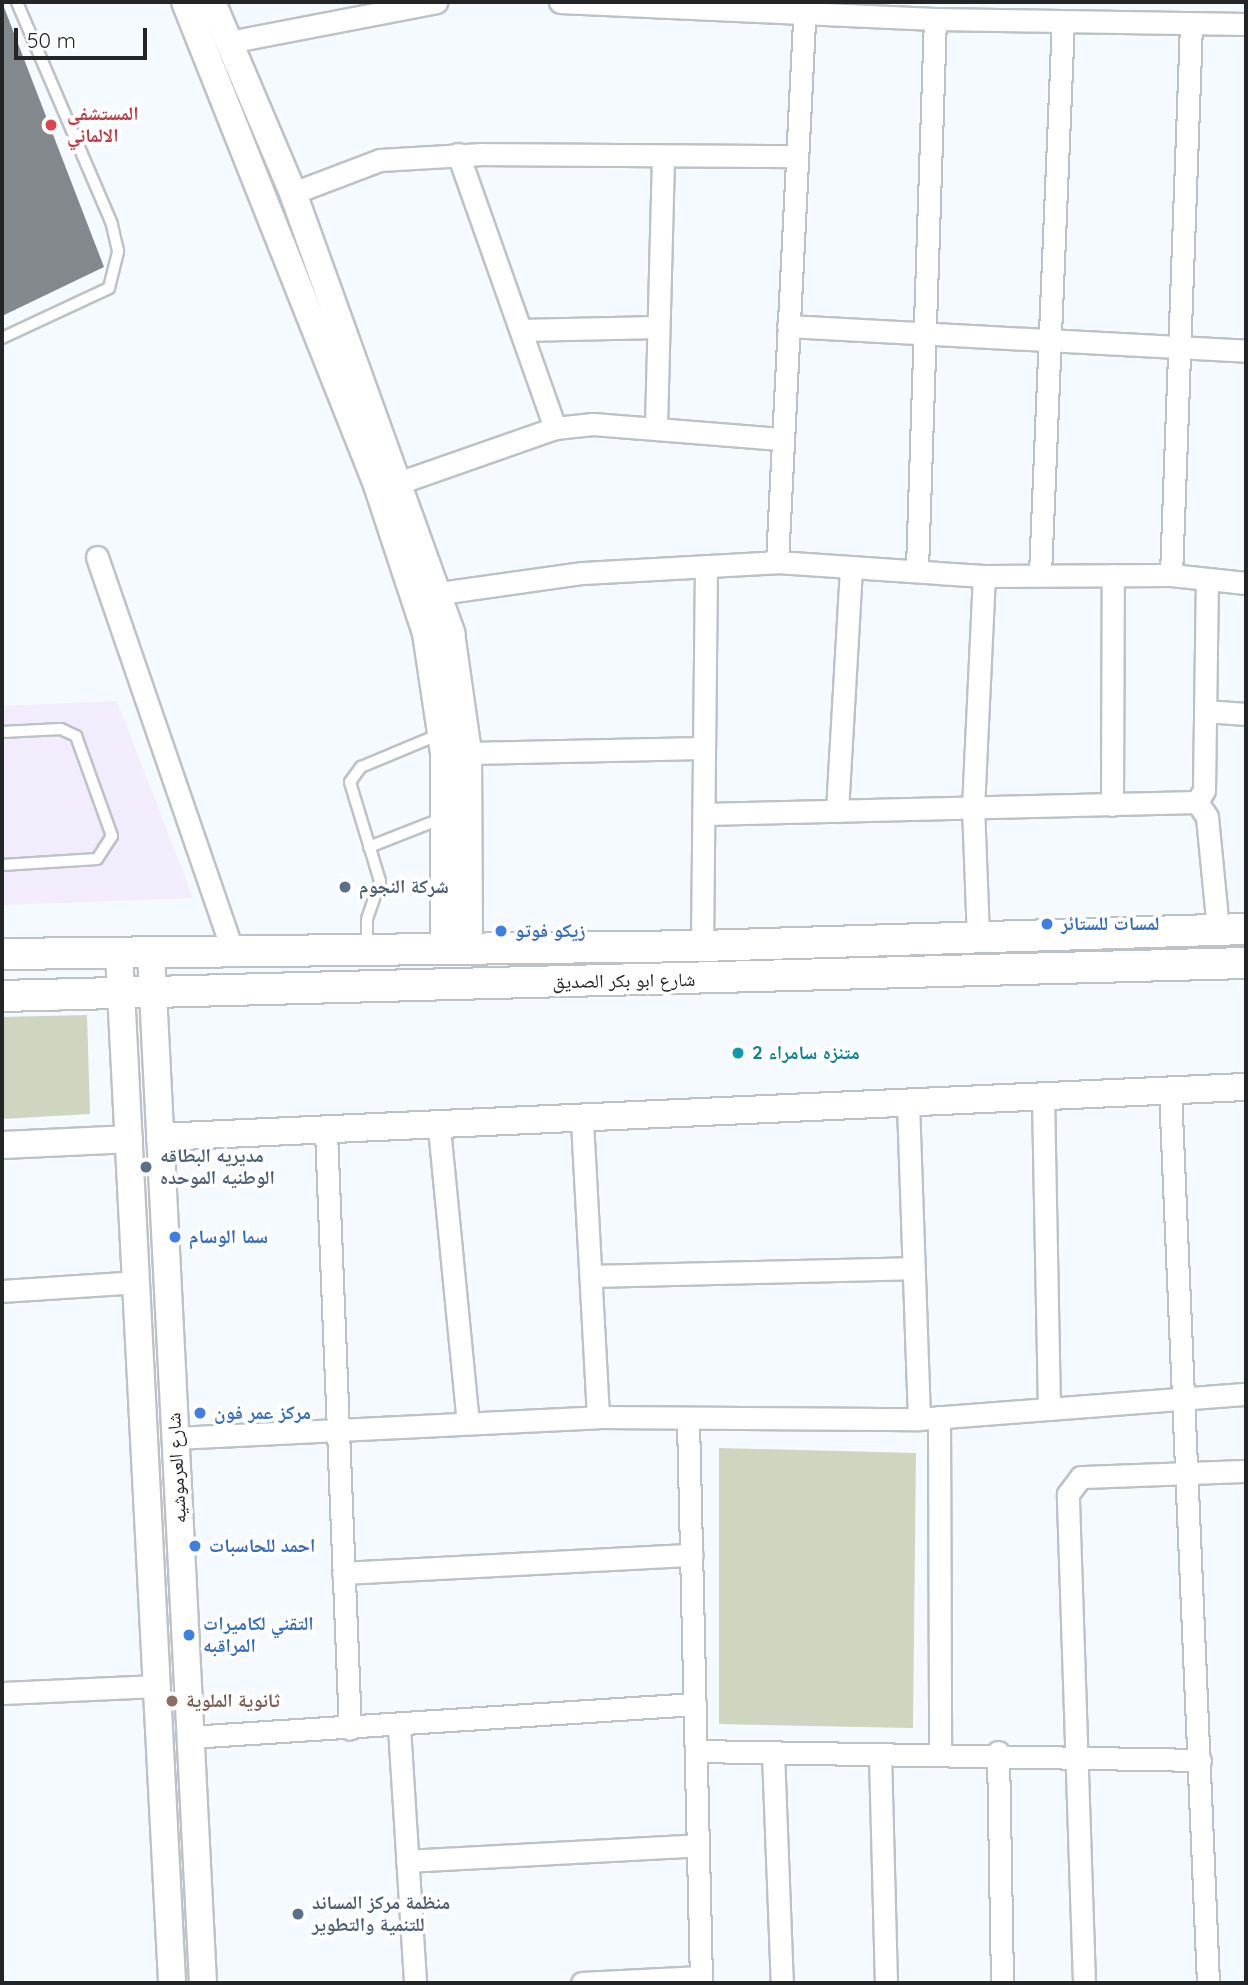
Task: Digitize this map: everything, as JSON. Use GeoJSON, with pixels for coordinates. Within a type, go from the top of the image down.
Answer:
{"type":"FeatureCollection","features":[{"type":"Feature","properties":{"kind":"main road","name":"شارع ابو بكر الصديق"},"geometry":{"type":"LineString","coordinates":[[2,954],[702,946],[1232,929]]}},
{"type":"Feature","properties":{"kind":"main road","name":"شارع ابو بكر الصديق"},"geometry":{"type":"LineString","coordinates":[[2,996],[1246,962]]}},
{"type":"Feature","properties":{"kind":"street"},"geometry":{"type":"LineString","coordinates":[[185,2],[380,494],[426,633],[442,733],[443,818],[456,950]]}},
{"type":"Feature","properties":{"kind":"street"},"geometry":{"type":"LineString","coordinates":[[212,2],[293,193],[440,593],[464,693],[468,753],[456,950]]}},
{"type":"Feature","properties":{"kind":"street"},"geometry":{"type":"LineString","coordinates":[[229,41],[436,2]]}},
{"type":"Feature","properties":{"kind":"street"},"geometry":{"type":"LineString","coordinates":[[560,2],[805,8],[935,19],[965,11],[1063,21],[1132,12],[1191,24],[1246,24]]}},
{"type":"Feature","properties":{"kind":"street"},"geometry":{"type":"LineString","coordinates":[[777,562],[780,439],[788,326],[794,156],[805,8]]}},
{"type":"Feature","properties":{"kind":"street"},"geometry":{"type":"LineString","coordinates":[[917,569],[921,337],[935,19]]}},
{"type":"Feature","properties":{"kind":"street"},"geometry":{"type":"LineString","coordinates":[[1040,574],[1047,339],[1063,21]]}},
{"type":"Feature","properties":{"kind":"street"},"geometry":{"type":"LineString","coordinates":[[1171,575],[1182,347],[1191,24]]}},
{"type":"Feature","properties":{"kind":"street"},"geometry":{"type":"LineString","coordinates":[[293,193],[380,160],[458,154],[794,156]]}},
{"type":"Feature","properties":{"kind":"street"},"geometry":{"type":"LineString","coordinates":[[458,154],[555,428]]}},
{"type":"Feature","properties":{"kind":"street"},"geometry":{"type":"LineString","coordinates":[[656,425],[663,156]]}},
{"type":"Feature","properties":{"kind":"street"},"geometry":{"type":"LineString","coordinates":[[788,326],[921,337],[1047,339],[1246,351]]}},
{"type":"Feature","properties":{"kind":"street"},"geometry":{"type":"LineString","coordinates":[[521,330],[658,327]]}},
{"type":"Feature","properties":{"kind":"street"},"geometry":{"type":"LineString","coordinates":[[401,482],[555,428],[656,425],[780,439]]}},
{"type":"Feature","properties":{"kind":"street"},"geometry":{"type":"LineString","coordinates":[[97,557],[233,952]]}},
{"type":"Feature","properties":{"kind":"street"},"geometry":{"type":"LineString","coordinates":[[440,593],[583,573],[777,562],[917,569],[984,576],[1171,575],[1246,583]]}},
{"type":"Feature","properties":{"kind":"street"},"geometry":{"type":"LineString","coordinates":[[702,946],[706,566]]}},
{"type":"Feature","properties":{"kind":"street"},"geometry":{"type":"LineString","coordinates":[[837,811],[851,567]]}},
{"type":"Feature","properties":{"kind":"street"},"geometry":{"type":"LineString","coordinates":[[1112,575],[1112,805]]}},
{"type":"Feature","properties":{"kind":"street"},"geometry":{"type":"LineString","coordinates":[[978,937],[973,808],[984,576]]}},
{"type":"Feature","properties":{"kind":"street"},"geometry":{"type":"LineString","coordinates":[[1197,802],[1204,790],[1207,579]]}},
{"type":"Feature","properties":{"kind":"street"},"geometry":{"type":"LineString","coordinates":[[1205,711],[1246,714]]}},
{"type":"Feature","properties":{"kind":"street"},"geometry":{"type":"LineString","coordinates":[[468,753],[704,748]]}},
{"type":"Feature","properties":{"kind":"street"},"geometry":{"type":"LineString","coordinates":[[704,814],[1197,802]]}},
{"type":"Feature","properties":{"kind":"street"},"geometry":{"type":"LineString","coordinates":[[1197,802],[1207,817],[1232,929]]}},
{"type":"Feature","properties":{"kind":"street","name":"شارع العرموشيه"},"geometry":{"type":"LineString","coordinates":[[119,953],[172,1983]]}},
{"type":"Feature","properties":{"kind":"street","name":"شارع العرموشيه"},"geometry":{"type":"LineString","coordinates":[[151,953],[203,1983]]}},
{"type":"Feature","properties":{"kind":"street"},"geometry":{"type":"LineString","coordinates":[[160,1137],[439,1128],[1246,1087]]}},
{"type":"Feature","properties":{"kind":"street"},"geometry":{"type":"LineString","coordinates":[[1170,1091],[1208,1983]]}},
{"type":"Feature","properties":{"kind":"street"},"geometry":{"type":"LineString","coordinates":[[1044,1097],[1049,1405]]}},
{"type":"Feature","properties":{"kind":"street"},"geometry":{"type":"LineString","coordinates":[[908,1104],[910,1268],[929,1418],[940,1753]]}},
{"type":"Feature","properties":{"kind":"street"},"geometry":{"type":"LineString","coordinates":[[582,1121],[598,1417]]}},
{"type":"Feature","properties":{"kind":"street"},"geometry":{"type":"LineString","coordinates":[[439,1128],[468,1423]]}},
{"type":"Feature","properties":{"kind":"street"},"geometry":{"type":"LineString","coordinates":[[326,1132],[334,1430],[350,1729]]}},
{"type":"Feature","properties":{"kind":"street"},"geometry":{"type":"LineString","coordinates":[[2,1145],[129,1139]]}},
{"type":"Feature","properties":{"kind":"street"},"geometry":{"type":"LineString","coordinates":[[591,1276],[910,1268]]}},
{"type":"Feature","properties":{"kind":"street"},"geometry":{"type":"LineString","coordinates":[[2,1291],[136,1282]]}},
{"type":"Feature","properties":{"kind":"street"},"geometry":{"type":"LineString","coordinates":[[175,1438],[598,1417],[688,1421],[929,1418],[1049,1405],[1246,1394]]}},
{"type":"Feature","properties":{"kind":"street"},"geometry":{"type":"LineString","coordinates":[[582,1983],[701,1980],[688,1421]]}},
{"type":"Feature","properties":{"kind":"street"},"geometry":{"type":"LineString","coordinates":[[1084,1983],[1082,1760],[1072,1482],[1246,1471]]}},
{"type":"Feature","properties":{"kind":"street"},"geometry":{"type":"LineString","coordinates":[[343,1573],[692,1555]]}},
{"type":"Feature","properties":{"kind":"street"},"geometry":{"type":"LineString","coordinates":[[154,1631],[185,1631]]}},
{"type":"Feature","properties":{"kind":"street"},"geometry":{"type":"LineString","coordinates":[[2,1693],[157,1686]]}},
{"type":"Feature","properties":{"kind":"street"},"geometry":{"type":"LineString","coordinates":[[190,1737],[399,1727],[695,1704]]}},
{"type":"Feature","properties":{"kind":"street"},"geometry":{"type":"LineString","coordinates":[[399,1727],[415,1983]]}},
{"type":"Feature","properties":{"kind":"street"},"geometry":{"type":"LineString","coordinates":[[696,1751],[880,1755],[998,1752],[1082,1760],[1200,1760]]}},
{"type":"Feature","properties":{"kind":"street"},"geometry":{"type":"LineString","coordinates":[[998,1752],[1002,1983]]}},
{"type":"Feature","properties":{"kind":"street"},"geometry":{"type":"LineString","coordinates":[[773,1753],[782,1983]]}},
{"type":"Feature","properties":{"kind":"street"},"geometry":{"type":"LineString","coordinates":[[880,1755],[886,1983]]}},
{"type":"Feature","properties":{"kind":"street"},"geometry":{"type":"LineString","coordinates":[[407,1861],[698,1845]]}},
{"type":"Feature","properties":{"kind":"lane"},"geometry":{"type":"LineString","coordinates":[[2,338],[109,288],[118,251],[17,2]]}},
{"type":"Feature","properties":{"kind":"lane"},"geometry":{"type":"LineString","coordinates":[[2,732],[61,729],[76,736],[112,836],[97,859],[2,865]]}},
{"type":"Feature","properties":{"kind":"lane"},"geometry":{"type":"LineString","coordinates":[[368,950],[367,919],[381,888],[350,791],[354,773],[442,733]]}},
{"type":"Feature","properties":{"kind":"lane"},"geometry":{"type":"LineString","coordinates":[[369,847],[443,818]]}},
{"type":"Feature","properties":{"kind":"shaded area"},"geometry":{"type":"Polygon","coordinates":[[[117,701],[193,898],[2,905],[2,706],[117,701]]]}},
{"type":"Feature","properties":{"kind":"green space"},"geometry":{"type":"Polygon","coordinates":[[[87,1015],[90,1114],[2,1119],[2,1017],[87,1015]]]}},
{"type":"Feature","properties":{"kind":"green space"},"geometry":{"type":"Polygon","coordinates":[[[719,1448],[916,1453],[913,1728],[719,1724],[719,1448]]]}},
{"type":"Feature","properties":{"kind":"building","name":"المستشفى الالماني"},"geometry":{"type":"Polygon","coordinates":[[[2,2],[104,267],[2,316],[2,2]]]}},
{"type":"Feature","properties":{"kind":"place","name":"المستشفى الالماني"},"geometry":{"type":"Point","coordinates":[51,125]}},
{"type":"Feature","properties":{"kind":"place","name":"شركة النجوم"},"geometry":{"type":"Point","coordinates":[345,887]}},
{"type":"Feature","properties":{"kind":"place","name":"لمسات للستائر"},"geometry":{"type":"Point","coordinates":[1047,924]}},
{"type":"Feature","properties":{"kind":"place","name":"زيكو فوتو"},"geometry":{"type":"Point","coordinates":[501,931]}},
{"type":"Feature","properties":{"kind":"place","name":"متنزه سامراء 2"},"geometry":{"type":"Point","coordinates":[738,1053]}},
{"type":"Feature","properties":{"kind":"place","name":"مديريه البطاقه الوطنيه الموحده"},"geometry":{"type":"Point","coordinates":[146,1167]}},
{"type":"Feature","properties":{"kind":"place","name":"سما الوسام"},"geometry":{"type":"Point","coordinates":[175,1237]}},
{"type":"Feature","properties":{"kind":"place","name":"مركز عمر فون"},"geometry":{"type":"Point","coordinates":[200,1413]}},
{"type":"Feature","properties":{"kind":"place","name":"احمد للحاسبات"},"geometry":{"type":"Point","coordinates":[195,1546]}},
{"type":"Feature","properties":{"kind":"place","name":"التقني لكاميرات المراقبه"},"geometry":{"type":"Point","coordinates":[189,1635]}},
{"type":"Feature","properties":{"kind":"place","name":"ثانوية الملوية"},"geometry":{"type":"Point","coordinates":[172,1701]}},
{"type":"Feature","properties":{"kind":"place","name":"منظمة مركز المساند للتنمية والتطوير"},"geometry":{"type":"Point","coordinates":[298,1914]}}]}
